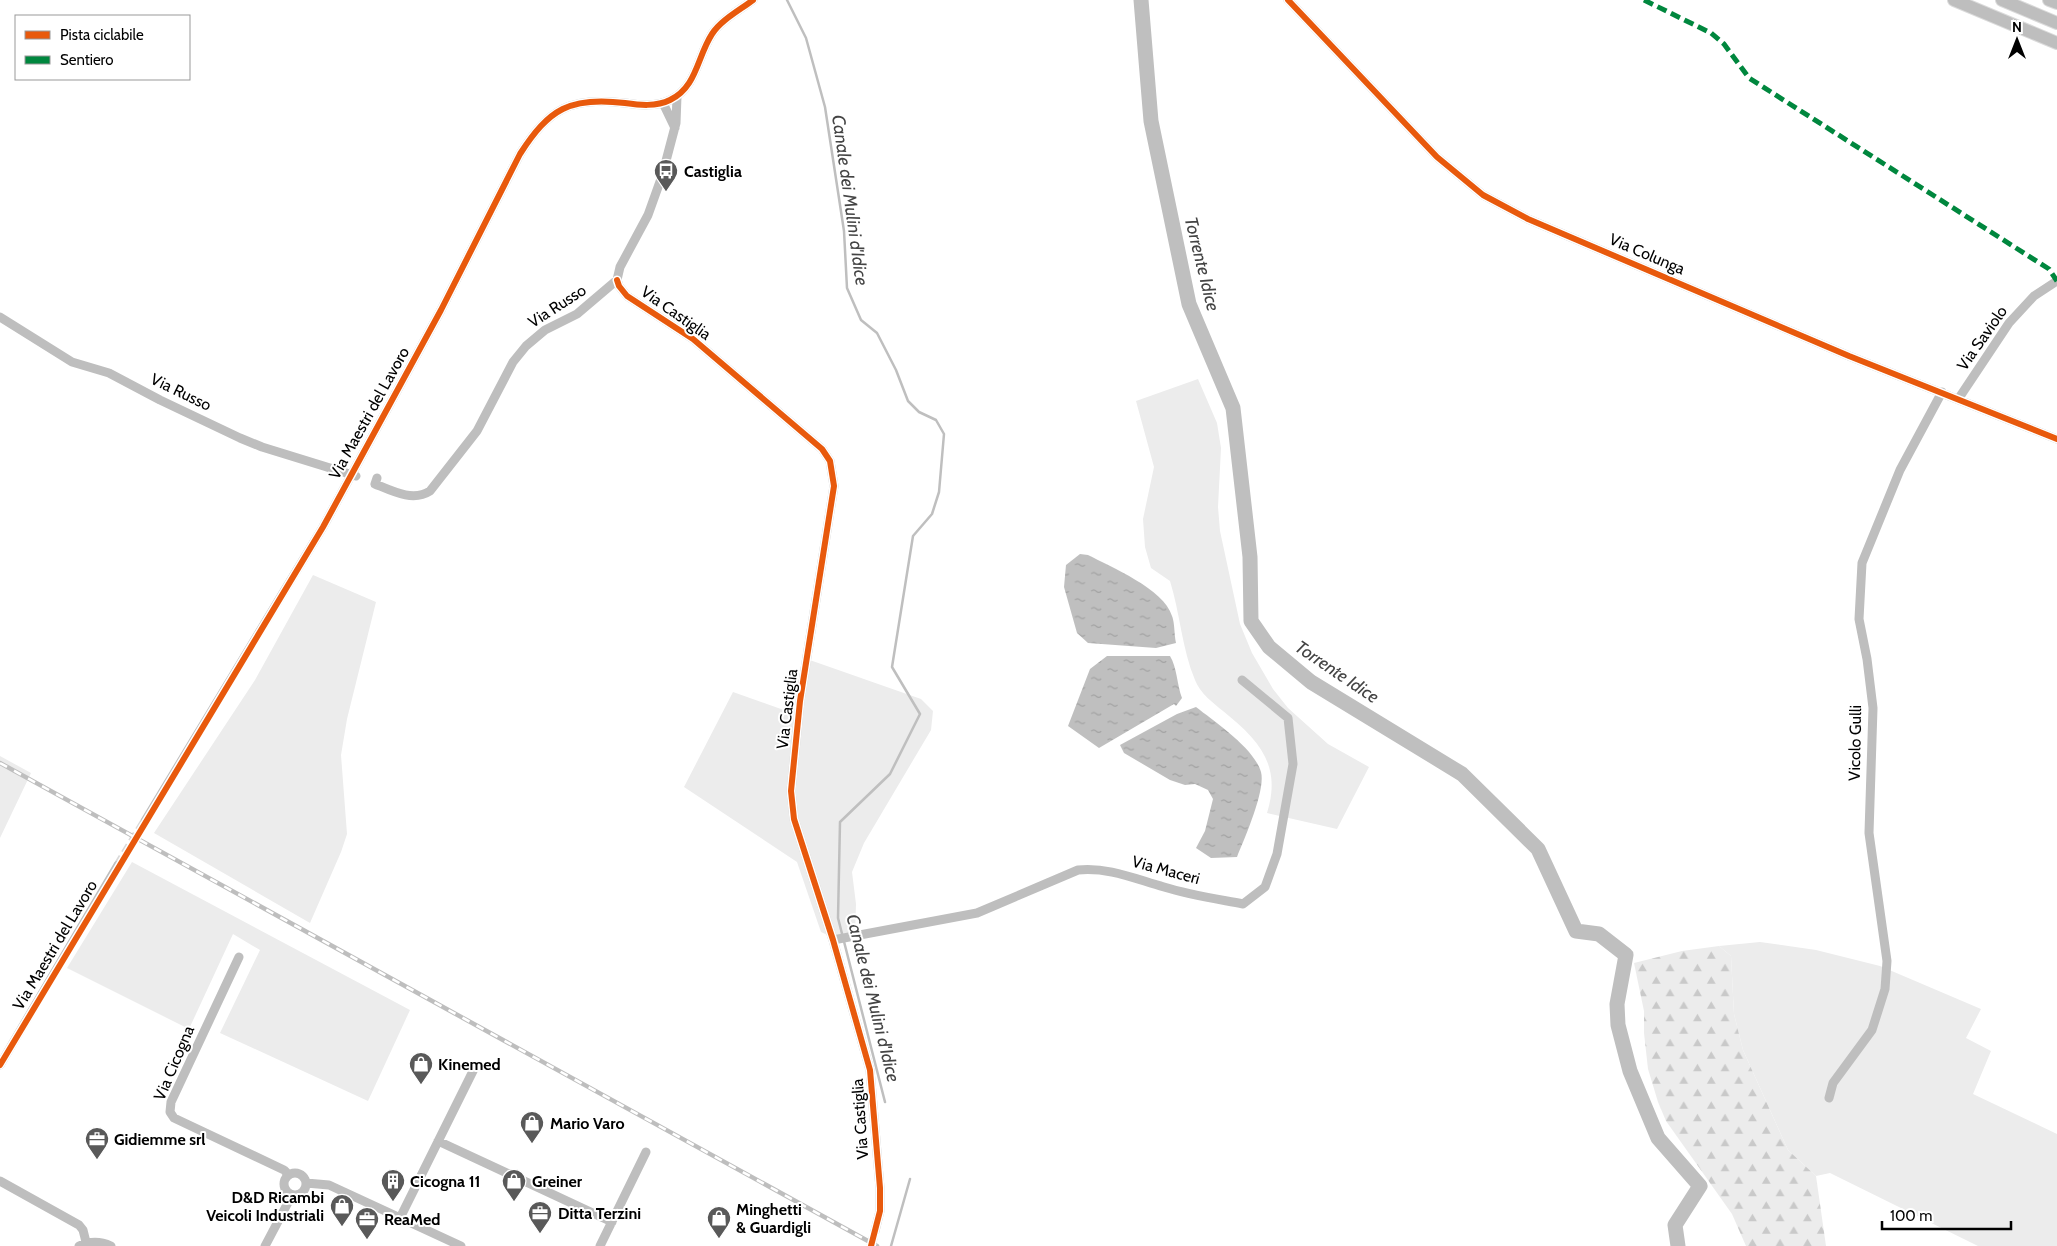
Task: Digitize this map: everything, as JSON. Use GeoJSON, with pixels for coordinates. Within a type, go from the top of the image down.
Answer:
{"type":"FeatureCollection","features":[{"type":"Feature","properties":{"kind":"highway"},"geometry":{"type":"LineString","coordinates":[[1954,0],[2057,43]]}},
{"type":"Feature","properties":{"kind":"highway"},"geometry":{"type":"LineString","coordinates":[[2002,0],[2057,23]]}},
{"type":"Feature","properties":{"kind":"highway"},"geometry":{"type":"LineString","coordinates":[[2049,0],[2057,3]]}},
{"type":"Feature","properties":{"kind":"street"},"geometry":{"type":"LineString","coordinates":[[675,130],[663,103],[677,96],[693,77],[713,32],[753,0]]}},
{"type":"Feature","properties":{"kind":"street","name":"Via Colunga"},"geometry":{"type":"LineString","coordinates":[[1288,0],[1437,157],[1483,194],[1528,219],[1848,356],[1959,398],[2057,439]]}},
{"type":"Feature","properties":{"kind":"street","name":"Via Russo"},"geometry":{"type":"LineString","coordinates":[[377,478],[375,484],[412,496],[420,496],[430,491],[477,431],[514,362],[526,346],[545,330],[577,314],[617,280],[620,267],[654,202],[675,130],[677,96]]}},
{"type":"Feature","properties":{"kind":"street","name":"Via Maestri del Lavoro"},"geometry":{"type":"LineString","coordinates":[[145,821],[354,475],[520,154],[536,130],[547,118],[559,111],[586,101],[599,100],[636,105],[663,103]]}},
{"type":"Feature","properties":{"kind":"street","name":"Via Castiglia"},"geometry":{"type":"LineString","coordinates":[[617,280],[627,296],[693,340],[822,450],[830,461],[834,486],[800,701],[791,791],[794,819],[840,938],[870,1070],[880,1188],[880,1211],[875,1231]]}},
{"type":"Feature","properties":{"kind":"street","name":"Via Saviolo"},"geometry":{"type":"LineString","coordinates":[[1959,398],[2009,323],[2034,296],[2057,281]]}},
{"type":"Feature","properties":{"kind":"street","name":"Via Russo"},"geometry":{"type":"LineString","coordinates":[[0,317],[72,362],[108,373],[240,438],[262,447],[354,475]]}},
{"type":"Feature","properties":{"kind":"street","name":"Vicolo Gulli"},"geometry":{"type":"LineString","coordinates":[[1829,1098],[1833,1083],[1872,1030],[1885,988],[1887,961],[1869,833],[1872,708],[1859,619],[1862,563],[1900,470],[1942,392]]}},
{"type":"Feature","properties":{"kind":"street","name":"Via Maceri"},"geometry":{"type":"LineString","coordinates":[[840,938],[977,913],[1078,870],[1095,868],[1110,870],[1164,887],[1243,904],[1265,886],[1277,854],[1293,764],[1288,718],[1242,680]]}},
{"type":"Feature","properties":{"kind":"street","name":"Via Maestri del Lavoro"},"geometry":{"type":"LineString","coordinates":[[0,1065],[118,865]]}},
{"type":"Feature","properties":{"kind":"street","name":"Via Cicogna"},"geometry":{"type":"LineString","coordinates":[[239,957],[171,1102],[170,1112],[174,1118],[284,1170],[289,1175],[299,1174],[306,1183],[328,1185],[460,1246]]}},
{"type":"Feature","properties":{"kind":"street"},"geometry":{"type":"LineString","coordinates":[[400,1218],[474,1069]]}},
{"type":"Feature","properties":{"kind":"street"},"geometry":{"type":"LineString","coordinates":[[438,1141],[612,1222]]}},
{"type":"Feature","properties":{"kind":"street"},"geometry":{"type":"LineString","coordinates":[[600,1246],[646,1152]]}},
{"type":"Feature","properties":{"kind":"street"},"geometry":{"type":"LineString","coordinates":[[289,1175],[284,1180],[284,1188],[292,1195]]}},
{"type":"Feature","properties":{"kind":"street"},"geometry":{"type":"LineString","coordinates":[[0,1182],[79,1225],[83,1230],[83,1244],[97,1242],[111,1246]]}},
{"type":"Feature","properties":{"kind":"street"},"geometry":{"type":"LineString","coordinates":[[264,1246],[292,1195],[302,1193],[306,1183]]}},
{"type":"Feature","properties":{"kind":"green space"},"geometry":{"type":"Polygon","coordinates":[[[1198,379],[1217,423],[1221,448],[1218,507],[1220,531],[1240,624],[1252,653],[1273,689],[1288,708],[1328,744],[1369,767],[1337,829],[1267,813],[1272,781],[1264,755],[1257,743],[1247,732],[1207,697],[1197,685],[1187,656],[1170,581],[1151,568],[1145,547],[1143,519],[1154,467],[1136,401],[1198,379]]]}},
{"type":"Feature","properties":{"kind":"green space"},"geometry":{"type":"Polygon","coordinates":[[[313,575],[376,602],[347,719],[341,755],[347,834],[310,923],[154,833],[255,680],[313,575]]]}},
{"type":"Feature","properties":{"kind":"green space"},"geometry":{"type":"Polygon","coordinates":[[[804,658],[921,699],[933,711],[931,730],[864,843],[852,872],[856,904],[855,935],[838,940],[821,932],[797,862],[684,787],[733,692],[795,714],[804,658]]]}},
{"type":"Feature","properties":{"kind":"green space"},"geometry":{"type":"Polygon","coordinates":[[[0,756],[31,773],[0,838],[0,756]]]}},
{"type":"Feature","properties":{"kind":"green space"},"geometry":{"type":"Polygon","coordinates":[[[132,862],[410,1010],[368,1101],[220,1033],[260,950],[233,934],[189,1029],[67,968],[132,862]]]}},
{"type":"Feature","properties":{"kind":"green space"},"geometry":{"type":"Polygon","coordinates":[[[1760,942],[1816,950],[1880,966],[1981,1009],[1966,1038],[1991,1051],[1973,1094],[2057,1134],[2057,1246],[1978,1246],[1830,1173],[1816,1176],[1788,1150],[1743,1050],[1734,1014],[1731,956],[1719,946],[1760,942]]]}},
{"type":"Feature","properties":{"kind":"green space"},"geometry":{"type":"Polygon","coordinates":[[[1719,946],[1731,956],[1734,1014],[1743,1050],[1788,1150],[1816,1176],[1826,1246],[1746,1246],[1732,1214],[1666,1121],[1658,1102],[1648,1069],[1644,1033],[1644,1011],[1634,963],[1682,951],[1719,946]]]}},
{"type":"Feature","properties":{"kind":"water"},"geometry":{"type":"Polygon","coordinates":[[[1080,554],[1088,555],[1123,572],[1159,597],[1167,606],[1172,616],[1176,643],[1156,648],[1088,643],[1077,633],[1064,587],[1066,565],[1080,554]]]}},
{"type":"Feature","properties":{"kind":"water"},"geometry":{"type":"Polygon","coordinates":[[[1107,656],[1170,656],[1182,698],[1176,706],[1174,704],[1099,748],[1068,726],[1090,669],[1107,656]]]}},
{"type":"Feature","properties":{"kind":"water"},"geometry":{"type":"Polygon","coordinates":[[[1196,707],[1223,728],[1251,754],[1261,772],[1262,780],[1257,802],[1237,857],[1211,858],[1196,848],[1205,831],[1213,799],[1208,790],[1195,784],[1185,785],[1170,780],[1124,753],[1120,745],[1177,714],[1196,707]]]}},
{"type":"Feature","properties":{"kind":"waterway","name":"Canale dei Mulini d'Idice"},"geometry":{"type":"LineString","coordinates":[[787,0],[806,38],[825,107],[844,231],[847,288],[861,320],[877,333],[896,370],[908,401],[919,412],[936,420],[944,434],[939,492],[932,514],[913,536],[892,667],[920,714],[890,774],[840,822],[838,918],[885,1102]]}},
{"type":"Feature","properties":{"kind":"waterway","name":"Torrente Idice"},"geometry":{"type":"LineString","coordinates":[[1141,0],[1151,121],[1189,304],[1233,408],[1250,557],[1251,621],[1269,647],[1311,682],[1462,774],[1538,849],[1576,931],[1599,934],[1626,955],[1617,1004],[1618,1025],[1630,1071],[1658,1138],[1700,1186],[1675,1225],[1678,1246]]}},
{"type":"Feature","properties":{"kind":"waterway","name":"Canale dei Mulini d'Idice"},"geometry":{"type":"LineString","coordinates":[[891,1246],[910,1179]]}},
{"type":"Feature","properties":{"kind":"tunnel"},"geometry":{"type":"LineString","coordinates":[[118,865],[145,821]]}},
{"type":"Feature","properties":{"kind":"tunnel"},"geometry":{"type":"LineString","coordinates":[[871,1246],[875,1231]]}},
{"type":"Feature","properties":{"kind":"railway"},"geometry":{"type":"LineString","coordinates":[[0,763],[877,1246]]}},
{"type":"Feature","properties":{"kind":"marked path"},"geometry":{"type":"LineString","coordinates":[[1644,0],[1711,33],[1724,44],[1749,78],[2049,269],[2057,281]]}},
{"type":"Feature","properties":{"kind":"cycle path"},"geometry":{"type":"LineString","coordinates":[[0,1065],[323,527],[441,310],[520,154],[551,116],[575,104],[606,101],[648,105],[670,100],[686,87],[696,71],[707,43],[716,29],[753,0]]}},
{"type":"Feature","properties":{"kind":"cycle path"},"geometry":{"type":"LineString","coordinates":[[1288,0],[1437,157],[1483,195],[1528,219],[1849,356],[2057,439]]}},
{"type":"Feature","properties":{"kind":"cycle path"},"geometry":{"type":"LineString","coordinates":[[617,280],[627,296],[693,339],[822,449],[830,461],[834,486],[800,701],[791,791],[794,819],[833,940],[870,1070],[880,1188],[880,1211],[871,1246]]}},
{"type":"Feature","properties":{"kind":"place","name":"Castiglia"},"geometry":{"type":"Point","coordinates":[666,192]}},
{"type":"Feature","properties":{"kind":"place","name":"Kinemed"},"geometry":{"type":"Point","coordinates":[421,1085]}},
{"type":"Feature","properties":{"kind":"place","name":"Mario Varo"},"geometry":{"type":"Point","coordinates":[532,1144]}},
{"type":"Feature","properties":{"kind":"place","name":"Gidiemme srl"},"geometry":{"type":"Point","coordinates":[97,1160]}},
{"type":"Feature","properties":{"kind":"place","name":"Cicogna 11"},"geometry":{"type":"Point","coordinates":[393,1202]}},
{"type":"Feature","properties":{"kind":"place","name":"Greiner"},"geometry":{"type":"Point","coordinates":[514,1202]}},
{"type":"Feature","properties":{"kind":"place","name":"D&D Ricambi Veicoli Industriali"},"geometry":{"type":"Point","coordinates":[342,1227]}},
{"type":"Feature","properties":{"kind":"place","name":"Ditta Terzini"},"geometry":{"type":"Point","coordinates":[540,1234]}},
{"type":"Feature","properties":{"kind":"place","name":"Minghetti & Guardigli"},"geometry":{"type":"Point","coordinates":[719,1239]}},
{"type":"Feature","properties":{"kind":"place","name":"ReaMed"},"geometry":{"type":"Point","coordinates":[367,1240]}}]}
